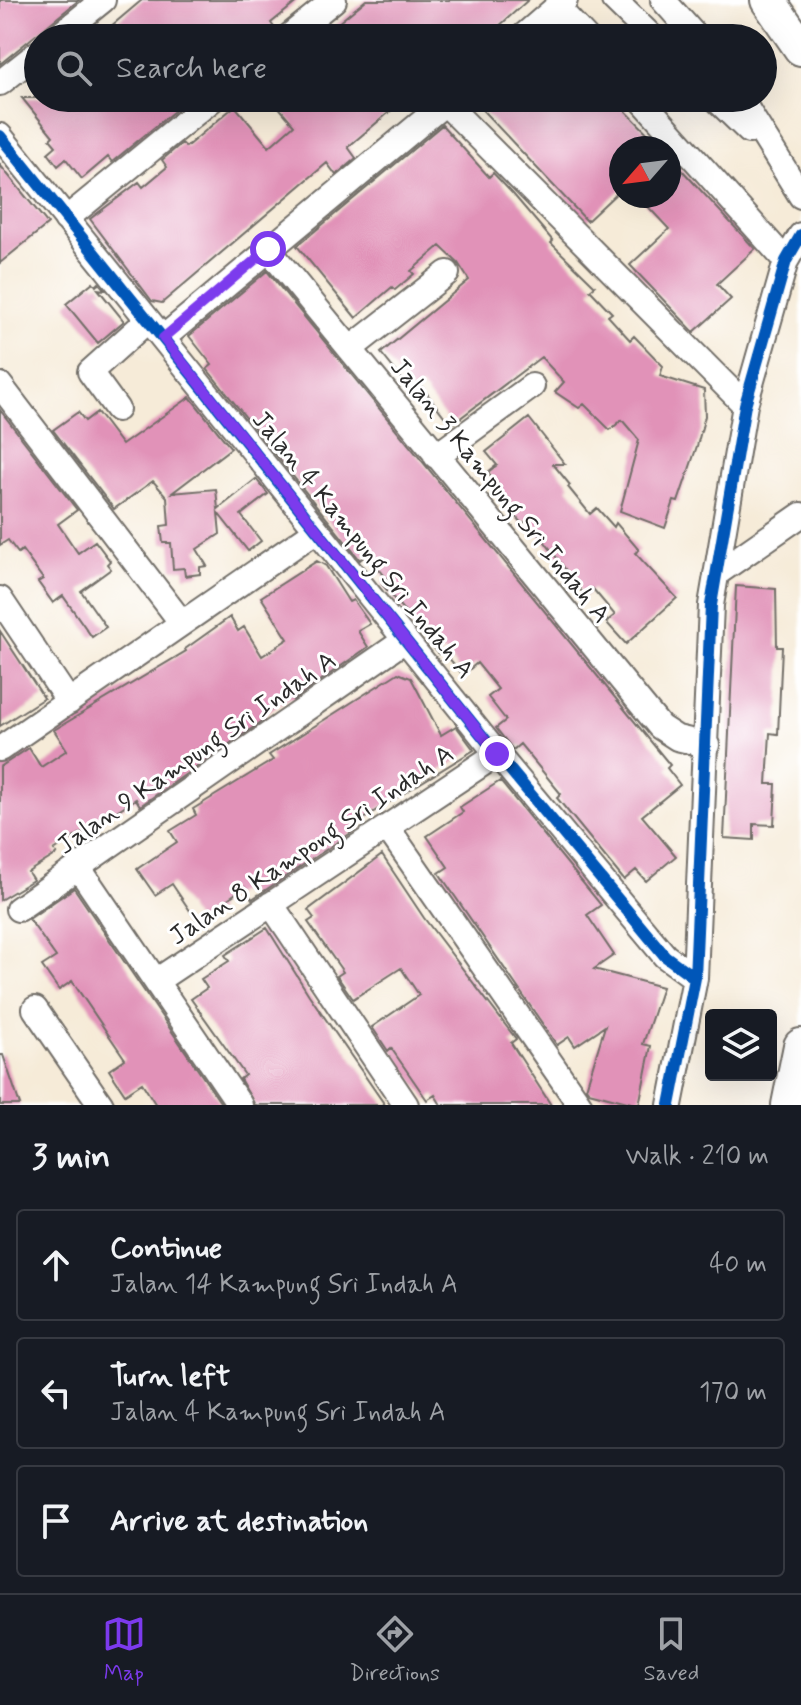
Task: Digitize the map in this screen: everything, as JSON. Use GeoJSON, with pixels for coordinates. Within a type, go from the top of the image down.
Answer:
{"type":"FeatureCollection","features":[{"type":"Feature","properties":{"kind":"highway"},"geometry":{"type":"LineString","coordinates":[[768,0],[798,46]]}},
{"type":"Feature","properties":{"kind":"highway"},"geometry":{"type":"LineString","coordinates":[[789,1105],[801,1046]]}},
{"type":"Feature","properties":{"kind":"street"},"geometry":{"type":"LineString","coordinates":[[73,24],[103,0]]}},
{"type":"Feature","properties":{"kind":"street"},"geometry":{"type":"LineString","coordinates":[[304,24],[334,0]]}},
{"type":"Feature","properties":{"kind":"street"},"geometry":{"type":"LineString","coordinates":[[614,0],[639,24]]}},
{"type":"Feature","properties":{"kind":"street"},"geometry":{"type":"LineString","coordinates":[[663,0],[684,24]]}},
{"type":"Feature","properties":{"kind":"street"},"geometry":{"type":"LineString","coordinates":[[537,24],[561,3],[576,24]]}},
{"type":"Feature","properties":{"kind":"street"},"geometry":{"type":"LineString","coordinates":[[0,83],[24,64]]}},
{"type":"Feature","properties":{"kind":"street"},"geometry":{"type":"LineString","coordinates":[[66,219],[197,112]]}},
{"type":"Feature","properties":{"kind":"street"},"geometry":{"type":"LineString","coordinates":[[117,409],[90,372],[268,249],[435,112]]}},
{"type":"Feature","properties":{"kind":"street"},"geometry":{"type":"LineString","coordinates":[[459,112],[745,405]]}},
{"type":"Feature","properties":{"kind":"street"},"geometry":{"type":"LineString","coordinates":[[653,112],[786,261]]}},
{"type":"Feature","properties":{"kind":"street"},"geometry":{"type":"LineString","coordinates":[[730,112],[771,152]]}},
{"type":"Feature","properties":{"kind":"street"},"geometry":{"type":"LineString","coordinates":[[748,112],[801,196]]}},
{"type":"Feature","properties":{"kind":"street","name":"Jalan 4 Kampung Sri Indah A"},"geometry":{"type":"LineString","coordinates":[[0,136],[497,754],[665,956],[695,978]]}},
{"type":"Feature","properties":{"kind":"street"},"geometry":{"type":"LineString","coordinates":[[670,1105],[695,978],[707,745],[707,661],[716,574],[745,405],[786,261],[801,235]]}},
{"type":"Feature","properties":{"kind":"street","name":"Jalan 3 Kampung Sri Indah A"},"geometry":{"type":"LineString","coordinates":[[268,249],[660,727],[677,738],[707,745]]}},
{"type":"Feature","properties":{"kind":"street"},"geometry":{"type":"LineString","coordinates":[[350,349],[447,273]]}},
{"type":"Feature","properties":{"kind":"street"},"geometry":{"type":"LineString","coordinates":[[0,385],[182,623]]}},
{"type":"Feature","properties":{"kind":"street"},"geometry":{"type":"LineString","coordinates":[[436,456],[532,386]]}},
{"type":"Feature","properties":{"kind":"street"},"geometry":{"type":"LineString","coordinates":[[716,574],[801,515]]}},
{"type":"Feature","properties":{"kind":"street"},"geometry":{"type":"LineString","coordinates":[[0,749],[317,530]]}},
{"type":"Feature","properties":{"kind":"street"},"geometry":{"type":"LineString","coordinates":[[0,599],[69,702]]}},
{"type":"Feature","properties":{"kind":"street","name":"Jalan 9 Kampung Sri Indah A"},"geometry":{"type":"LineString","coordinates":[[18,909],[405,640]]}},
{"type":"Feature","properties":{"kind":"street","name":"Jalan 8 Kampong Sri Indah A"},"geometry":{"type":"LineString","coordinates":[[156,981],[497,754]]}},
{"type":"Feature","properties":{"kind":"street"},"geometry":{"type":"LineString","coordinates":[[387,827],[580,1105]]}},
{"type":"Feature","properties":{"kind":"street"},"geometry":{"type":"LineString","coordinates":[[78,867],[240,1105]]}},
{"type":"Feature","properties":{"kind":"street"},"geometry":{"type":"LineString","coordinates":[[271,904],[406,1105]]}},
{"type":"Feature","properties":{"kind":"street"},"geometry":{"type":"LineString","coordinates":[[35,1009],[101,1105]]}},
{"type":"Feature","properties":{"kind":"building"},"geometry":{"type":"Polygon","coordinates":[[[0,0],[79,0],[49,24],[24,24],[24,45],[0,64],[0,0]]]}},
{"type":"Feature","properties":{"kind":"building"},"geometry":{"type":"Polygon","coordinates":[[[142,0],[299,0],[272,24],[114,24],[142,0]]]}},
{"type":"Feature","properties":{"kind":"building"},"geometry":{"type":"Polygon","coordinates":[[[366,0],[528,0],[501,24],[337,24],[366,0]]]}},
{"type":"Feature","properties":{"kind":"building"},"geometry":{"type":"Polygon","coordinates":[[[33,112],[173,112],[112,162],[108,157],[82,179],[66,159],[58,166],[48,153],[56,146],[50,139],[53,136],[33,112]]]}},
{"type":"Feature","properties":{"kind":"building"},"geometry":{"type":"Polygon","coordinates":[[[228,112],[240,112],[269,147],[294,125],[283,112],[389,112],[348,147],[356,158],[336,175],[327,163],[162,303],[152,301],[90,219],[139,182],[143,187],[167,167],[162,160],[182,143],[186,147],[228,112]]]}},
{"type":"Feature","properties":{"kind":"building"},"geometry":{"type":"Polygon","coordinates":[[[484,112],[627,112],[650,136],[609,136],[609,200],[587,221],[484,112]]]}},
{"type":"Feature","properties":{"kind":"building"},"geometry":{"type":"Polygon","coordinates":[[[442,125],[489,177],[493,173],[513,194],[553,241],[551,243],[595,286],[590,290],[612,313],[608,316],[630,340],[634,336],[663,366],[660,376],[704,390],[705,416],[697,446],[678,502],[674,501],[665,528],[620,511],[639,440],[622,420],[610,430],[584,404],[579,408],[555,392],[564,382],[541,357],[451,425],[421,386],[413,393],[381,353],[469,280],[458,263],[440,246],[411,271],[414,274],[395,290],[392,287],[356,318],[297,246],[442,125]]]}},
{"type":"Feature","properties":{"kind":"building"},"geometry":{"type":"Polygon","coordinates":[[[0,165],[48,224],[0,263],[0,165]]]}},
{"type":"Feature","properties":{"kind":"building"},"geometry":{"type":"Polygon","coordinates":[[[681,169],[755,249],[717,284],[731,299],[694,332],[630,265],[669,229],[649,208],[681,208],[681,169]]]}},
{"type":"Feature","properties":{"kind":"building"},"geometry":{"type":"Polygon","coordinates":[[[267,271],[670,765],[667,768],[680,785],[642,816],[676,856],[646,881],[636,870],[624,880],[557,798],[561,794],[520,744],[513,750],[496,728],[506,720],[488,697],[498,689],[477,663],[463,675],[443,651],[439,654],[382,584],[387,579],[367,554],[360,560],[207,369],[212,365],[189,336],[267,271]]]}},
{"type":"Feature","properties":{"kind":"building"},"geometry":{"type":"Polygon","coordinates":[[[93,282],[96,286],[99,283],[105,290],[98,289],[124,321],[98,343],[66,304],[93,282]]]}},
{"type":"Feature","properties":{"kind":"building"},"geometry":{"type":"Polygon","coordinates":[[[190,397],[231,448],[172,493],[216,489],[218,509],[256,479],[268,494],[241,515],[261,541],[248,551],[218,513],[220,534],[197,549],[207,566],[200,567],[200,574],[185,576],[184,568],[173,569],[171,543],[163,543],[161,526],[169,525],[167,497],[153,481],[114,509],[53,430],[78,412],[85,421],[97,412],[122,445],[190,397]]]}},
{"type":"Feature","properties":{"kind":"building"},"geometry":{"type":"Polygon","coordinates":[[[0,410],[77,510],[58,524],[78,553],[95,541],[110,561],[107,564],[111,569],[81,591],[106,627],[92,637],[63,596],[53,603],[38,582],[43,579],[22,550],[18,553],[8,540],[0,545],[0,410]]]}},
{"type":"Feature","properties":{"kind":"building"},"geometry":{"type":"Polygon","coordinates":[[[529,418],[565,464],[553,464],[590,514],[597,508],[614,527],[616,523],[639,550],[635,553],[677,598],[626,644],[606,622],[615,615],[593,589],[585,596],[528,519],[522,524],[496,493],[501,489],[488,472],[497,465],[486,452],[529,418]]]}},
{"type":"Feature","properties":{"kind":"building"},"geometry":{"type":"Polygon","coordinates":[[[317,561],[326,566],[349,602],[353,600],[370,624],[358,631],[368,647],[293,700],[291,697],[261,716],[264,720],[140,806],[136,799],[54,850],[57,854],[28,872],[33,880],[0,900],[0,767],[29,748],[41,767],[67,750],[54,730],[186,651],[230,617],[238,631],[244,627],[262,656],[288,639],[261,597],[317,561]]]}},
{"type":"Feature","properties":{"kind":"building"},"geometry":{"type":"Polygon","coordinates":[[[736,586],[776,589],[777,647],[782,647],[778,734],[770,733],[767,784],[776,784],[774,825],[754,824],[754,840],[724,838],[736,586]]]}},
{"type":"Feature","properties":{"kind":"building"},"geometry":{"type":"Polygon","coordinates":[[[0,631],[44,698],[0,726],[0,631]]]}},
{"type":"Feature","properties":{"kind":"building"},"geometry":{"type":"Polygon","coordinates":[[[398,673],[411,678],[441,735],[456,726],[474,750],[375,811],[352,828],[354,831],[252,899],[245,887],[216,907],[218,910],[212,915],[214,918],[201,927],[172,884],[155,895],[137,869],[177,842],[170,831],[196,815],[193,809],[273,760],[269,755],[398,673]]]}},
{"type":"Feature","properties":{"kind":"building"},"geometry":{"type":"Polygon","coordinates":[[[500,781],[601,905],[587,915],[614,955],[594,969],[662,987],[643,1044],[651,1046],[639,1105],[589,1092],[586,1088],[605,1026],[575,1046],[569,1037],[557,1045],[439,873],[448,867],[427,836],[463,812],[460,807],[500,781]]]}},
{"type":"Feature","properties":{"kind":"building"},"geometry":{"type":"Polygon","coordinates":[[[382,855],[424,918],[516,1039],[511,1043],[551,1105],[441,1105],[435,1095],[427,1100],[391,1048],[388,1051],[372,1027],[419,995],[401,968],[353,999],[337,976],[343,972],[308,922],[314,918],[308,910],[382,855]]]}},
{"type":"Feature","properties":{"kind":"building"},"geometry":{"type":"Polygon","coordinates":[[[74,888],[222,1105],[156,1105],[142,1083],[125,1094],[109,1070],[125,1059],[72,981],[59,990],[42,966],[56,957],[29,919],[74,888]]]}},
{"type":"Feature","properties":{"kind":"building"},"geometry":{"type":"Polygon","coordinates":[[[267,928],[385,1105],[255,1105],[240,1079],[245,1075],[191,999],[207,988],[201,979],[229,961],[225,955],[267,928]]]}},
{"type":"Feature","properties":{"kind":"building"},"geometry":{"type":"Polygon","coordinates":[[[0,1055],[3,1055],[20,1105],[0,1105],[0,1055]]]}},
{"type":"Feature","properties":{"kind":"cycle path"},"geometry":{"type":"LineString","coordinates":[[0,136],[497,754],[665,956],[695,978]]}},
{"type":"Feature","properties":{"kind":"cycle path"},"geometry":{"type":"LineString","coordinates":[[670,1105],[695,978],[711,605],[745,405],[786,261],[801,235]]}},
{"type":"Feature","properties":{"kind":"route"},"geometry":{"type":"LineString","coordinates":[[268,249],[163,338],[497,754]]}}]}
